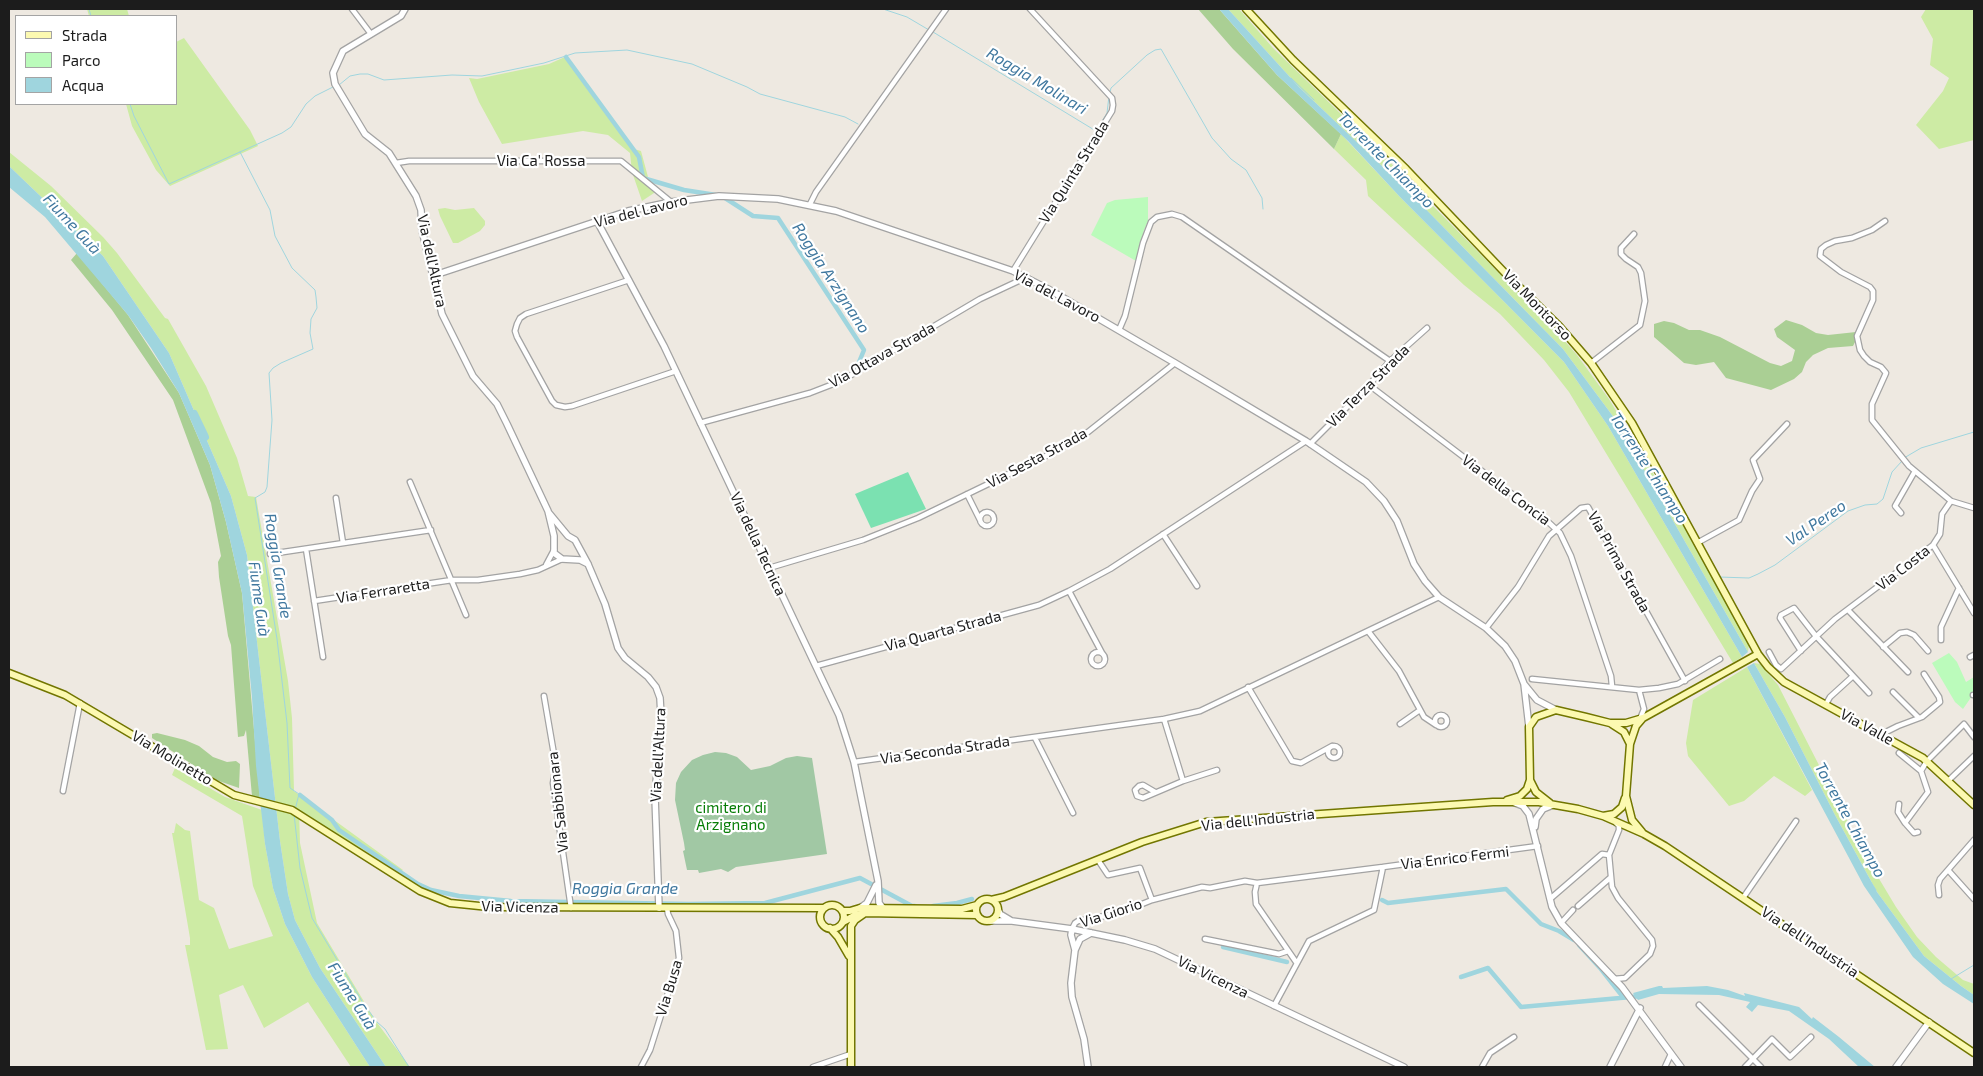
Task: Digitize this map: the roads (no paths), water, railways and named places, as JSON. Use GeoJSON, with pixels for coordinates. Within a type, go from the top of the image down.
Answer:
{"type":"FeatureCollection","features":[{"type":"Feature","properties":{"kind":"main road","name":"Via Montorso"},"geometry":{"type":"LineString","coordinates":[[1246,9],[1293,60],[1406,169],[1506,274],[1559,326],[1591,363],[1632,423],[1758,654]]}},
{"type":"Feature","properties":{"kind":"main road"},"geometry":{"type":"LineString","coordinates":[[1530,780],[1529,727],[1536,717],[1556,710],[1610,723],[1626,723],[1642,719],[1758,654]]}},
{"type":"Feature","properties":{"kind":"main road","name":"Via Valle"},"geometry":{"type":"LineString","coordinates":[[1758,654],[1768,668],[1784,682],[1927,761],[1974,805]]}},
{"type":"Feature","properties":{"kind":"main road","name":"Via Molinetto"},"geometry":{"type":"LineString","coordinates":[[9,673],[50,688],[80,703],[216,786],[234,795],[267,804]]}},
{"type":"Feature","properties":{"kind":"main road","name":"Via dell'Industria"},"geometry":{"type":"LineString","coordinates":[[1642,719],[1636,726],[1630,744],[1626,796],[1632,820],[1644,834]]}},
{"type":"Feature","properties":{"kind":"main road"},"geometry":{"type":"LineString","coordinates":[[1610,723],[1624,732],[1630,744]]}},
{"type":"Feature","properties":{"kind":"main road","name":"Via dell'Industria"},"geometry":{"type":"LineString","coordinates":[[1493,802],[1520,796],[1527,789],[1530,780]]}},
{"type":"Feature","properties":{"kind":"main road","name":"Via dell'Industria"},"geometry":{"type":"LineString","coordinates":[[1530,780],[1539,795],[1555,805]]}},
{"type":"Feature","properties":{"kind":"main road"},"geometry":{"type":"LineString","coordinates":[[1602,816],[1614,814],[1622,807],[1626,796]]}},
{"type":"Feature","properties":{"kind":"main road","name":"Via dell'Industria"},"geometry":{"type":"LineString","coordinates":[[991,900],[1004,897],[1142,842],[1206,822],[1493,802],[1539,802],[1588,811],[1644,834],[1974,1053]]}},
{"type":"Feature","properties":{"kind":"main road","name":"Via Vicenza"},"geometry":{"type":"LineString","coordinates":[[267,804],[302,815],[420,891],[437,899],[471,906],[800,909],[824,908],[834,905],[843,911],[977,914],[984,920],[990,920]]}},
{"type":"Feature","properties":{"kind":"main road"},"geometry":{"type":"LineString","coordinates":[[990,920],[996,916],[997,908],[1004,897]]}},
{"type":"Feature","properties":{"kind":"main road","name":"Via Vicenza"},"geometry":{"type":"LineString","coordinates":[[800,909],[817,914],[824,925],[830,928],[841,924],[862,911],[883,908],[962,908],[977,905],[983,900],[991,900]]}},
{"type":"Feature","properties":{"kind":"main road"},"geometry":{"type":"LineString","coordinates":[[991,900],[997,908]]}},
{"type":"Feature","properties":{"kind":"main road"},"geometry":{"type":"LineString","coordinates":[[977,905],[977,914]]}},
{"type":"Feature","properties":{"kind":"main road"},"geometry":{"type":"LineString","coordinates":[[821,918],[824,908]]}},
{"type":"Feature","properties":{"kind":"main road"},"geometry":{"type":"LineString","coordinates":[[843,911],[840,932],[850,957]]}},
{"type":"Feature","properties":{"kind":"main road"},"geometry":{"type":"LineString","coordinates":[[851,1067],[851,926],[862,911]]}},
{"type":"Feature","properties":{"kind":"main road"},"geometry":{"type":"LineString","coordinates":[[830,928],[850,957]]}},
{"type":"Feature","properties":{"kind":"street"},"geometry":{"type":"LineString","coordinates":[[352,9],[371,34],[401,16],[406,9]]}},
{"type":"Feature","properties":{"kind":"street"},"geometry":{"type":"LineString","coordinates":[[810,204],[816,192],[946,9]]}},
{"type":"Feature","properties":{"kind":"street","name":"Via Quinta Strada"},"geometry":{"type":"LineString","coordinates":[[1013,272],[1112,111],[1113,105],[1112,98],[1030,9]]}},
{"type":"Feature","properties":{"kind":"street","name":"Via dell'Altura"},"geometry":{"type":"LineString","coordinates":[[371,34],[343,51],[334,73],[335,84],[365,134],[389,153],[416,196],[421,210],[422,230],[442,314],[476,380],[500,408],[548,511],[555,542],[554,550]]}},
{"type":"Feature","properties":{"kind":"street","name":"Via Ca' Rossa"},"geometry":{"type":"LineString","coordinates":[[396,163],[409,161],[621,161],[670,202]]}},
{"type":"Feature","properties":{"kind":"street","name":"Via del Lavoro"},"geometry":{"type":"LineString","coordinates":[[432,276],[628,211],[670,202],[719,196],[750,196],[810,204],[836,210],[1027,277],[1175,362],[1308,442],[1366,482],[1384,501],[1397,520],[1414,564],[1425,581],[1439,597],[1486,628],[1505,646],[1524,684],[1537,700],[1556,710]]}},
{"type":"Feature","properties":{"kind":"street"},"geometry":{"type":"LineString","coordinates":[[1119,330],[1125,316],[1143,243],[1151,222],[1157,217],[1172,214],[1182,217],[1390,362]]}},
{"type":"Feature","properties":{"kind":"street","name":"Via della Tecnica"},"geometry":{"type":"LineString","coordinates":[[598,221],[676,371],[839,715],[854,762],[878,881],[879,903],[883,908]]}},
{"type":"Feature","properties":{"kind":"street"},"geometry":{"type":"LineString","coordinates":[[1885,221],[1872,230],[1826,245],[1822,249],[1820,256],[1841,272],[1870,287],[1873,291],[1874,300],[1857,336],[1860,350],[1864,356],[1885,370],[1886,373],[1872,404],[1872,420],[1915,471],[1951,502],[1974,508]]}},
{"type":"Feature","properties":{"kind":"street"},"geometry":{"type":"LineString","coordinates":[[1591,363],[1640,325],[1645,301],[1642,273],[1638,267],[1626,260],[1621,254],[1621,248],[1634,234]]}},
{"type":"Feature","properties":{"kind":"street","name":"Via Ottava Strada"},"geometry":{"type":"LineString","coordinates":[[700,423],[810,392],[841,381],[980,300],[1027,277]]}},
{"type":"Feature","properties":{"kind":"street"},"geometry":{"type":"LineString","coordinates":[[629,280],[526,314],[520,318],[517,324],[517,337],[552,401],[556,405],[565,407],[676,371]]}},
{"type":"Feature","properties":{"kind":"street","name":"Via Terza Strada"},"geometry":{"type":"LineString","coordinates":[[1308,442],[1369,386],[1390,362],[1427,328]]}},
{"type":"Feature","properties":{"kind":"street","name":"Via Sesta Strada"},"geometry":{"type":"LineString","coordinates":[[769,568],[863,540],[918,518],[1050,454],[1088,432],[1175,362]]}},
{"type":"Feature","properties":{"kind":"street","name":"Via della Concia"},"geometry":{"type":"LineString","coordinates":[[1369,386],[1545,518],[1556,529],[1565,542],[1571,556],[1611,676],[1612,686]]}},
{"type":"Feature","properties":{"kind":"street"},"geometry":{"type":"LineString","coordinates":[[1696,543],[1739,520],[1752,491],[1760,479],[1753,460],[1787,424]]}},
{"type":"Feature","properties":{"kind":"street","name":"Via Quarta Strada"},"geometry":{"type":"LineString","coordinates":[[816,666],[1039,605],[1110,569],[1308,442]]}},
{"type":"Feature","properties":{"kind":"street"},"geometry":{"type":"LineString","coordinates":[[1901,513],[1895,506],[1915,471]]}},
{"type":"Feature","properties":{"kind":"street","name":"Via Ferraretta"},"geometry":{"type":"LineString","coordinates":[[410,482],[466,615]]}},
{"type":"Feature","properties":{"kind":"street"},"geometry":{"type":"LineString","coordinates":[[967,494],[980,521]]}},
{"type":"Feature","properties":{"kind":"street"},"geometry":{"type":"LineString","coordinates":[[336,498],[343,543]]}},
{"type":"Feature","properties":{"kind":"street","name":"Via Costa"},"geometry":{"type":"LineString","coordinates":[[1769,652],[1776,665],[1781,669],[1835,620],[1933,545],[1940,534],[1942,514],[1951,502]]}},
{"type":"Feature","properties":{"kind":"street","name":"Via Prima Strada"},"geometry":{"type":"LineString","coordinates":[[1486,628],[1518,587],[1549,536],[1581,508],[1588,507],[1685,680]]}},
{"type":"Feature","properties":{"kind":"street","name":"Via Sesta Strada"},"geometry":{"type":"LineString","coordinates":[[975,510],[986,512],[993,517],[992,523],[985,526],[980,521],[982,514],[986,512]]}},
{"type":"Feature","properties":{"kind":"street","name":"Via dell'Altura"},"geometry":{"type":"LineString","coordinates":[[548,511],[568,536],[575,540],[588,564],[604,604],[618,648],[626,658],[648,676],[656,687],[660,698],[661,716],[655,797],[659,908]]}},
{"type":"Feature","properties":{"kind":"street"},"geometry":{"type":"LineString","coordinates":[[270,554],[431,530]]}},
{"type":"Feature","properties":{"kind":"street"},"geometry":{"type":"LineString","coordinates":[[1163,534],[1197,586]]}},
{"type":"Feature","properties":{"kind":"street"},"geometry":{"type":"LineString","coordinates":[[555,542],[560,537],[568,536]]}},
{"type":"Feature","properties":{"kind":"street"},"geometry":{"type":"LineString","coordinates":[[1933,545],[1974,613]]}},
{"type":"Feature","properties":{"kind":"street"},"geometry":{"type":"LineString","coordinates":[[570,559],[577,553],[578,548]]}},
{"type":"Feature","properties":{"kind":"street","name":"Via Ferraretta"},"geometry":{"type":"LineString","coordinates":[[306,549],[323,657]]}},
{"type":"Feature","properties":{"kind":"street"},"geometry":{"type":"LineString","coordinates":[[554,550],[556,555],[562,560],[570,559],[588,564]]}},
{"type":"Feature","properties":{"kind":"street"},"geometry":{"type":"LineString","coordinates":[[545,566],[554,550]]}},
{"type":"Feature","properties":{"kind":"street","name":"Via Ferraretta"},"geometry":{"type":"LineString","coordinates":[[314,601],[452,580],[478,580],[520,574],[538,570],[562,560]]}},
{"type":"Feature","properties":{"kind":"street"},"geometry":{"type":"LineString","coordinates":[[1941,640],[1941,627],[1959,588]]}},
{"type":"Feature","properties":{"kind":"street"},"geometry":{"type":"LineString","coordinates":[[1069,591],[1097,641],[1102,653],[1105,661],[1098,666],[1092,661],[1097,641]]}},
{"type":"Feature","properties":{"kind":"street","name":"Via Seconda Strada"},"geometry":{"type":"LineString","coordinates":[[854,762],[1164,720],[1200,710],[1439,597]]}},
{"type":"Feature","properties":{"kind":"street"},"geometry":{"type":"LineString","coordinates":[[1800,651],[1780,618],[1781,615],[1792,608],[1796,608],[1817,637],[1852,677],[1869,693]]}},
{"type":"Feature","properties":{"kind":"street"},"geometry":{"type":"LineString","coordinates":[[1848,610],[1908,672]]}},
{"type":"Feature","properties":{"kind":"street"},"geometry":{"type":"LineString","coordinates":[[1368,630],[1399,671],[1424,717],[1442,727],[1447,722],[1446,717],[1438,715],[1431,718],[1424,717]]}},
{"type":"Feature","properties":{"kind":"street"},"geometry":{"type":"LineString","coordinates":[[1883,647],[1900,633],[1907,632],[1914,635],[1928,651]]}},
{"type":"Feature","properties":{"kind":"street"},"geometry":{"type":"LineString","coordinates":[[1094,654],[1102,653]]}},
{"type":"Feature","properties":{"kind":"street"},"geometry":{"type":"LineString","coordinates":[[1532,679],[1639,690],[1659,688],[1678,684],[1720,659]]}},
{"type":"Feature","properties":{"kind":"street"},"geometry":{"type":"LineString","coordinates":[[1883,737],[1886,732],[1919,718],[1940,702],[1940,697],[1924,674]]}},
{"type":"Feature","properties":{"kind":"street"},"geometry":{"type":"LineString","coordinates":[[1826,704],[1830,697],[1852,677]]}},
{"type":"Feature","properties":{"kind":"street","name":"Via del Lavoro"},"geometry":{"type":"LineString","coordinates":[[1524,684],[1529,727]]}},
{"type":"Feature","properties":{"kind":"street"},"geometry":{"type":"LineString","coordinates":[[1248,688],[1292,761],[1301,763],[1317,754],[1332,746],[1338,746],[1341,751],[1338,757],[1317,754]]}},
{"type":"Feature","properties":{"kind":"street"},"geometry":{"type":"LineString","coordinates":[[1639,690],[1643,705],[1642,719]]}},
{"type":"Feature","properties":{"kind":"street"},"geometry":{"type":"LineString","coordinates":[[1893,692],[1919,718]]}},
{"type":"Feature","properties":{"kind":"street","name":"Via Sabbionara"},"geometry":{"type":"LineString","coordinates":[[544,696],[556,766],[553,783],[571,908]]}},
{"type":"Feature","properties":{"kind":"street"},"geometry":{"type":"LineString","coordinates":[[63,791],[80,703]]}},
{"type":"Feature","properties":{"kind":"street"},"geometry":{"type":"LineString","coordinates":[[1643,705],[1657,711]]}},
{"type":"Feature","properties":{"kind":"street"},"geometry":{"type":"LineString","coordinates":[[1400,724],[1420,710]]}},
{"type":"Feature","properties":{"kind":"street"},"geometry":{"type":"LineString","coordinates":[[1436,725],[1434,719],[1438,715]]}},
{"type":"Feature","properties":{"kind":"street"},"geometry":{"type":"LineString","coordinates":[[1164,720],[1183,781]]}},
{"type":"Feature","properties":{"kind":"street"},"geometry":{"type":"LineString","coordinates":[[1920,771],[1927,761],[1964,724],[1974,737]]}},
{"type":"Feature","properties":{"kind":"street"},"geometry":{"type":"LineString","coordinates":[[1035,738],[1073,813]]}},
{"type":"Feature","properties":{"kind":"street"},"geometry":{"type":"LineString","coordinates":[[1332,746],[1328,752],[1332,757]]}},
{"type":"Feature","properties":{"kind":"street"},"geometry":{"type":"LineString","coordinates":[[1899,753],[1920,771],[1928,792],[1905,823]]}},
{"type":"Feature","properties":{"kind":"street"},"geometry":{"type":"LineString","coordinates":[[1949,780],[1974,756]]}},
{"type":"Feature","properties":{"kind":"street"},"geometry":{"type":"LineString","coordinates":[[1156,792],[1217,770]]}},
{"type":"Feature","properties":{"kind":"street"},"geometry":{"type":"LineString","coordinates":[[1515,802],[1527,810],[1538,846],[1552,907],[1560,923],[1640,1008],[1681,1067]]}},
{"type":"Feature","properties":{"kind":"street"},"geometry":{"type":"LineString","coordinates":[[1899,804],[1898,812],[1905,823],[1914,832],[1918,832]]}},
{"type":"Feature","properties":{"kind":"street"},"geometry":{"type":"LineString","coordinates":[[1534,832],[1536,819],[1539,814],[1543,810],[1555,805]]}},
{"type":"Feature","properties":{"kind":"street"},"geometry":{"type":"LineString","coordinates":[[1611,820],[1620,826],[1609,855],[1612,887],[1618,898],[1652,940],[1654,946],[1650,954],[1625,978],[1622,987]]}},
{"type":"Feature","properties":{"kind":"street"},"geometry":{"type":"LineString","coordinates":[[1743,898],[1796,822]]}},
{"type":"Feature","properties":{"kind":"street"},"geometry":{"type":"LineString","coordinates":[[1940,895],[1938,885],[1948,870],[1974,841]]}},
{"type":"Feature","properties":{"kind":"street","name":"Via Enrico Fermi"},"geometry":{"type":"LineString","coordinates":[[1274,1006],[1309,941],[1374,910],[1382,867],[1538,846]]}},
{"type":"Feature","properties":{"kind":"street"},"geometry":{"type":"LineString","coordinates":[[1550,899],[1602,854],[1609,855]]}},
{"type":"Feature","properties":{"kind":"street","name":"Via Giorio"},"geometry":{"type":"LineString","coordinates":[[1098,860],[1108,875],[1140,868],[1152,900]]}},
{"type":"Feature","properties":{"kind":"street","name":"Via Giorio"},"geometry":{"type":"LineString","coordinates":[[1072,929],[1074,923],[1078,921],[1120,914],[1152,900],[1202,887],[1210,888],[1245,881],[1256,883],[1382,867]]}},
{"type":"Feature","properties":{"kind":"street"},"geometry":{"type":"LineString","coordinates":[[1948,870],[1974,899]]}},
{"type":"Feature","properties":{"kind":"street"},"geometry":{"type":"LineString","coordinates":[[1578,906],[1610,878]]}},
{"type":"Feature","properties":{"kind":"street"},"geometry":{"type":"LineString","coordinates":[[862,911],[878,881]]}},
{"type":"Feature","properties":{"kind":"street"},"geometry":{"type":"LineString","coordinates":[[1256,883],[1256,904],[1296,962]]}},
{"type":"Feature","properties":{"kind":"street","name":"Via Busa"},"geometry":{"type":"LineString","coordinates":[[641,1067],[650,1050],[679,958],[676,931],[667,908]]}},
{"type":"Feature","properties":{"kind":"street"},"geometry":{"type":"LineString","coordinates":[[997,908],[1004,917],[1012,921]]}},
{"type":"Feature","properties":{"kind":"street"},"geometry":{"type":"LineString","coordinates":[[1560,923],[1573,910]]}},
{"type":"Feature","properties":{"kind":"street","name":"Via Vicenza"},"geometry":{"type":"LineString","coordinates":[[990,920],[1080,930],[1155,949],[1404,1067]]}},
{"type":"Feature","properties":{"kind":"street"},"geometry":{"type":"LineString","coordinates":[[1072,929],[1071,935],[1074,950],[1072,997],[1084,1039],[1088,1067]]}},
{"type":"Feature","properties":{"kind":"street"},"geometry":{"type":"LineString","coordinates":[[1074,950],[1080,939],[1080,930]]}},
{"type":"Feature","properties":{"kind":"street"},"geometry":{"type":"LineString","coordinates":[[1080,939],[1091,933]]}},
{"type":"Feature","properties":{"kind":"street"},"geometry":{"type":"LineString","coordinates":[[1205,938],[1280,954],[1288,951]]}},
{"type":"Feature","properties":{"kind":"street"},"geometry":{"type":"LineString","coordinates":[[1614,979],[1625,978]]}},
{"type":"Feature","properties":{"kind":"street"},"geometry":{"type":"LineString","coordinates":[[1699,1005],[1761,1067]]}},
{"type":"Feature","properties":{"kind":"street"},"geometry":{"type":"LineString","coordinates":[[1610,1067],[1640,1008]]}},
{"type":"Feature","properties":{"kind":"street"},"geometry":{"type":"LineString","coordinates":[[1896,1067],[1929,1022]]}},
{"type":"Feature","properties":{"kind":"street"},"geometry":{"type":"LineString","coordinates":[[1745,1067],[1772,1039],[1790,1057],[1811,1036]]}},
{"type":"Feature","properties":{"kind":"street"},"geometry":{"type":"LineString","coordinates":[[1482,1067],[1490,1053],[1514,1037]]}},
{"type":"Feature","properties":{"kind":"street"},"geometry":{"type":"LineString","coordinates":[[814,1067],[851,1054]]}},
{"type":"Feature","properties":{"kind":"street"},"geometry":{"type":"LineString","coordinates":[[1665,1067],[1671,1054]]}},
{"type":"Feature","properties":{"kind":"water"},"geometry":{"type":"Polygon","coordinates":[[[1219,9],[1228,9],[1299,87],[1403,186],[1563,349],[1615,419],[1748,652],[1742,657],[1608,426],[1564,362],[1400,197],[1348,141],[1277,75],[1219,9]]]}},
{"type":"Feature","properties":{"kind":"water"},"geometry":{"type":"Polygon","coordinates":[[[9,166],[103,256],[169,353],[231,496],[247,555],[280,841],[288,894],[295,920],[320,968],[386,1067],[370,1067],[312,977],[285,924],[273,888],[265,844],[256,766],[242,593],[226,522],[210,465],[179,393],[151,348],[128,315],[45,217],[9,187],[9,166]]]}},
{"type":"Feature","properties":{"kind":"water"},"geometry":{"type":"Polygon","coordinates":[[[1754,663],[1785,717],[1877,892],[1924,956],[1974,995],[1974,1004],[1943,984],[1913,957],[1864,886],[1747,667],[1754,663]]]}},
{"type":"Feature","properties":{"kind":"water"},"geometry":{"type":"Polygon","coordinates":[[[1659,986],[1663,988],[1707,986],[1799,1007],[1875,1067],[1859,1067],[1829,1039],[1789,1011],[1758,1005],[1752,1012],[1746,1007],[1750,1002],[1719,995],[1659,994],[1638,1000],[1633,993],[1659,986]]]}},
{"type":"Feature","properties":{"kind":"waterway","name":"Roggia Arzignano"},"geometry":{"type":"LineString","coordinates":[[89,9],[91,15]]}},
{"type":"Feature","properties":{"kind":"waterway","name":"Roggia Molinari"},"geometry":{"type":"LineString","coordinates":[[883,9],[907,17],[929,30]]}},
{"type":"Feature","properties":{"kind":"waterway","name":"Roggia Molinari"},"geometry":{"type":"LineString","coordinates":[[933,32],[1096,131],[1107,113],[1109,96]]}},
{"type":"Feature","properties":{"kind":"waterway","name":"Roggia Molinari"},"geometry":{"type":"LineString","coordinates":[[1110,92],[1111,88],[1147,55],[1161,49],[1212,138],[1231,159],[1246,170],[1262,198],[1263,209]]}},
{"type":"Feature","properties":{"kind":"waterway"},"geometry":{"type":"LineString","coordinates":[[339,85],[350,76],[360,74],[368,74],[384,80],[452,75],[482,76],[544,63],[575,53],[627,50],[692,64],[760,94],[845,117],[858,124]]}},
{"type":"Feature","properties":{"kind":"waterway","name":"Roggia Arzignano"},"geometry":{"type":"LineString","coordinates":[[566,57],[639,157],[643,178],[684,190],[716,195]]}},
{"type":"Feature","properties":{"kind":"waterway","name":"Torrente Chiampo"},"geometry":{"type":"LineString","coordinates":[[1291,78],[1314,100]]}},
{"type":"Feature","properties":{"kind":"waterway","name":"Roggia Arzignano"},"geometry":{"type":"LineString","coordinates":[[130,105],[134,116],[169,184],[282,133],[291,127],[306,104],[315,96],[333,87]]}},
{"type":"Feature","properties":{"kind":"waterway","name":"Roggia Grande"},"geometry":{"type":"LineString","coordinates":[[240,152],[270,210],[275,236],[292,268],[315,290],[317,308],[311,319],[310,333],[313,349],[281,363],[269,373],[272,420],[267,487],[265,492],[255,498],[277,639],[287,723],[290,788],[299,794],[295,810]]}},
{"type":"Feature","properties":{"kind":"waterway","name":"Roggia Arzignano"},"geometry":{"type":"LineString","coordinates":[[725,198],[753,216],[778,218],[864,350],[857,367]]}},
{"type":"Feature","properties":{"kind":"waterway","name":"Fiume Guà"},"geometry":{"type":"LineString","coordinates":[[194,414],[205,437]]}},
{"type":"Feature","properties":{"kind":"waterway","name":"Val Pereo"},"geometry":{"type":"LineString","coordinates":[[1904,458],[1921,448],[1974,432]]}},
{"type":"Feature","properties":{"kind":"waterway","name":"Val Pereo"},"geometry":{"type":"LineString","coordinates":[[1719,577],[1749,578],[1758,574],[1775,565],[1848,511],[1865,505],[1877,504],[1883,499],[1892,472],[1902,461]]}},
{"type":"Feature","properties":{"kind":"waterway","name":"Roggia Grande"},"geometry":{"type":"LineString","coordinates":[[300,795],[332,820],[339,830],[418,884],[431,890],[459,896],[511,901],[689,904],[765,903],[860,878],[915,906]]}},
{"type":"Feature","properties":{"kind":"waterway"},"geometry":{"type":"LineString","coordinates":[[294,814],[300,868],[312,918],[363,1003],[377,1022],[385,1029],[409,1067]]}},
{"type":"Feature","properties":{"kind":"waterway","name":"Torrente Chiampo"},"geometry":{"type":"LineString","coordinates":[[1865,873],[1876,890]]}},
{"type":"Feature","properties":{"kind":"waterway","name":"Roggia Arzignano"},"geometry":{"type":"LineString","coordinates":[[1382,900],[1388,903],[1506,889],[1541,924],[1559,931],[1574,940]]}},
{"type":"Feature","properties":{"kind":"waterway","name":"Roggia Grande"},"geometry":{"type":"LineString","coordinates":[[933,906],[972,899]]}},
{"type":"Feature","properties":{"kind":"waterway","name":"Roggia Arzignano"},"geometry":{"type":"LineString","coordinates":[[1579,945],[1623,997]]}},
{"type":"Feature","properties":{"kind":"waterway","name":"Roggia Grande"},"geometry":{"type":"LineString","coordinates":[[1223,947],[1287,962]]}},
{"type":"Feature","properties":{"kind":"waterway"},"geometry":{"type":"LineString","coordinates":[[1951,979],[1974,965]]}},
{"type":"Feature","properties":{"kind":"waterway","name":"Roggia Grande"},"geometry":{"type":"LineString","coordinates":[[1461,977],[1488,968],[1521,1007],[1642,996]]}},
{"type":"Feature","properties":{"kind":"park label","name":"cimitero di Arzignano"},"geometry":{"type":"Point","coordinates":[731,816]}}]}
